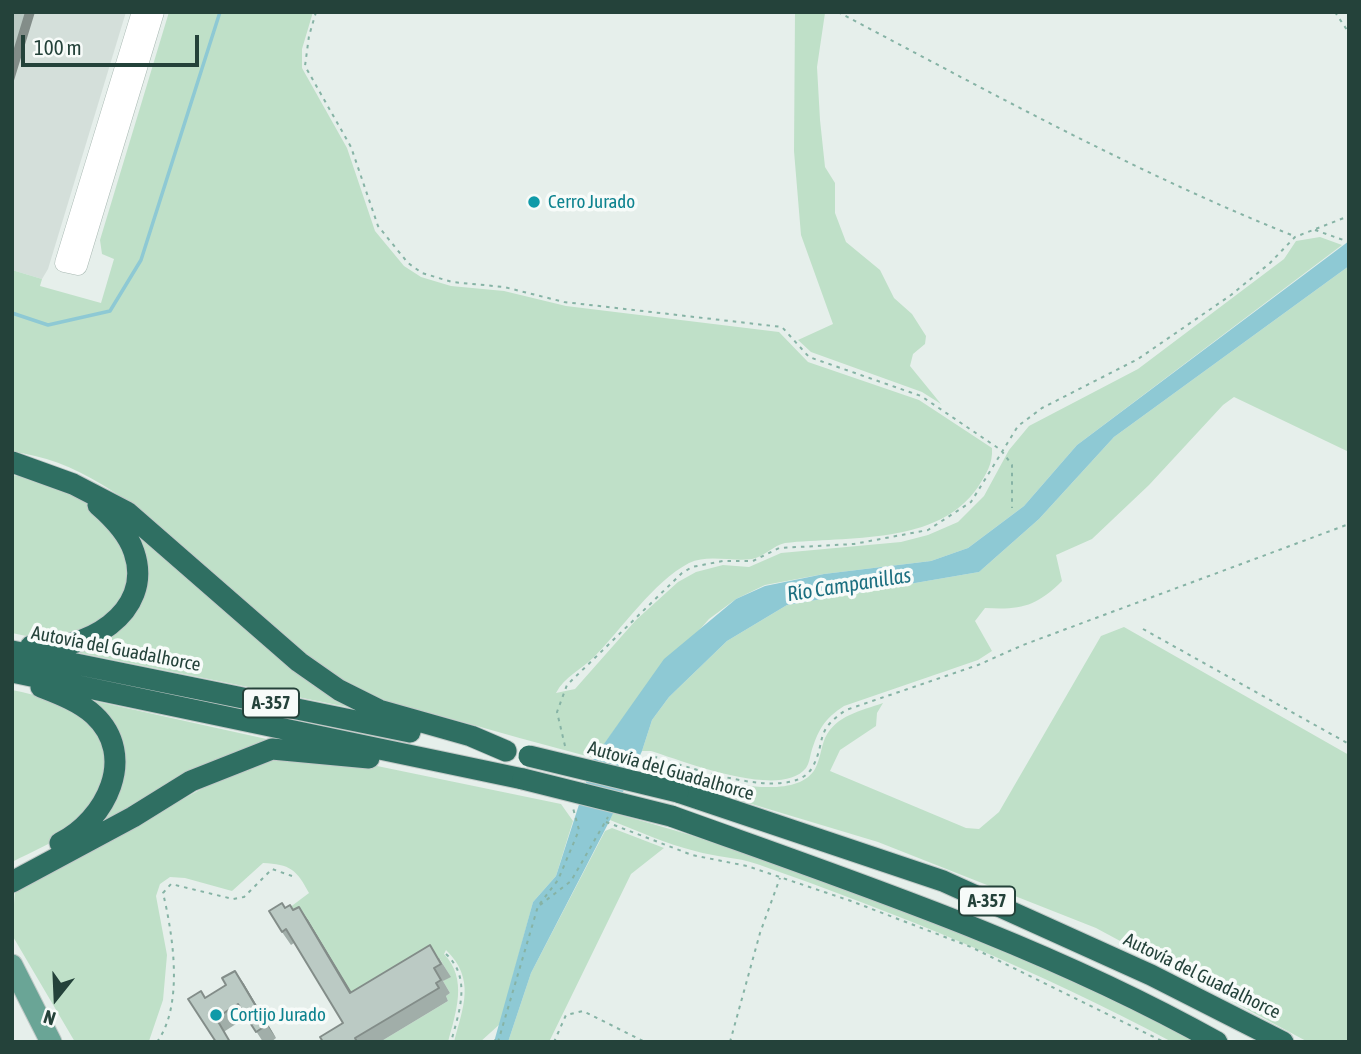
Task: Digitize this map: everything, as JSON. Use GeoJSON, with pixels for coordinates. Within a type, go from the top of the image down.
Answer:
{"type":"FeatureCollection","features":[{"type":"Feature","properties":{"kind":"highway"},"geometry":{"type":"LineString","coordinates":[[12,462],[73,484],[127,512],[299,662],[339,690],[379,710],[471,736],[506,751]]}},
{"type":"Feature","properties":{"kind":"highway"},"geometry":{"type":"LineString","coordinates":[[12,644],[42,648],[82,642],[110,629],[130,602],[137,579],[135,552],[116,520],[73,484]]}},
{"type":"Feature","properties":{"kind":"highway","name":"Autovía del Guadalhorce"},"geometry":{"type":"LineString","coordinates":[[12,651],[506,751],[678,792],[943,881],[1151,975],[1283,1042]]}},
{"type":"Feature","properties":{"kind":"highway","name":"A-357"},"geometry":{"type":"LineString","coordinates":[[12,672],[469,767],[671,816],[927,906],[1140,999],[1217,1042]]}},
{"type":"Feature","properties":{"kind":"highway"},"geometry":{"type":"LineString","coordinates":[[12,679],[53,692],[94,715],[110,737],[116,760],[111,789],[97,815],[68,839],[12,868]]}},
{"type":"Feature","properties":{"kind":"highway"},"geometry":{"type":"LineString","coordinates":[[12,882],[133,817],[191,781],[272,749],[469,767]]}},
{"type":"Feature","properties":{"kind":"main road"},"geometry":{"type":"LineString","coordinates":[[12,965],[51,1042]]}},
{"type":"Feature","properties":{"kind":"street"},"geometry":{"type":"LineString","coordinates":[[141,12],[64,263],[78,266],[155,12]]}},
{"type":"Feature","properties":{"kind":"path"},"geometry":{"type":"LineString","coordinates":[[316,12],[305,66],[351,147],[378,226],[408,263],[422,273],[452,282],[504,286],[564,302],[782,327],[809,357],[921,396],[1001,450],[1012,465],[1012,508]]}},
{"type":"Feature","properties":{"kind":"path"},"geometry":{"type":"LineString","coordinates":[[838,12],[1090,146],[1213,204],[1295,237]]}},
{"type":"Feature","properties":{"kind":"path"},"geometry":{"type":"LineString","coordinates":[[1335,12],[1349,33]]}},
{"type":"Feature","properties":{"kind":"path"},"geometry":{"type":"LineString","coordinates":[[567,685],[596,660],[635,615],[692,567],[723,561],[753,561],[779,548],[855,544],[928,530],[971,502],[1018,426],[1042,408],[1138,359],[1231,295],[1270,263],[1295,237],[1349,216]]}},
{"type":"Feature","properties":{"kind":"path"},"geometry":{"type":"LineString","coordinates":[[1314,230],[1349,242]]}},
{"type":"Feature","properties":{"kind":"path"},"geometry":{"type":"LineString","coordinates":[[639,765],[652,756],[730,780],[766,783],[798,780],[811,769],[829,721],[846,710],[978,665],[1023,645],[1349,524]]}},
{"type":"Feature","properties":{"kind":"path"},"geometry":{"type":"LineString","coordinates":[[1143,629],[1349,744]]}},
{"type":"Feature","properties":{"kind":"path"},"geometry":{"type":"LineString","coordinates":[[493,1042],[499,1040],[538,906],[571,881],[612,810]]}},
{"type":"Feature","properties":{"kind":"path"},"geometry":{"type":"LineString","coordinates":[[606,821],[692,855],[781,877],[971,947],[1164,1042]]}},
{"type":"Feature","properties":{"kind":"path"},"geometry":{"type":"LineString","coordinates":[[157,1042],[162,1035],[172,997],[174,949],[163,893],[171,884],[233,900],[244,897],[272,869],[292,876]]}},
{"type":"Feature","properties":{"kind":"path"},"geometry":{"type":"LineString","coordinates":[[730,1042],[761,933],[781,877]]}},
{"type":"Feature","properties":{"kind":"path"},"geometry":{"type":"LineString","coordinates":[[446,954],[455,962],[463,988],[451,1042]]}},
{"type":"Feature","properties":{"kind":"path"},"geometry":{"type":"LineString","coordinates":[[554,1042],[566,1015],[583,1011],[645,1042]]}},
{"type":"Feature","properties":{"kind":"shaded area"},"geometry":{"type":"Polygon","coordinates":[[[12,12],[126,12],[48,269],[42,279],[12,270],[12,12]]]}},
{"type":"Feature","properties":{"kind":"green space"},"geometry":{"type":"Polygon","coordinates":[[[169,12],[313,12],[302,49],[302,68],[347,148],[375,231],[404,266],[421,277],[451,286],[504,291],[566,306],[779,332],[808,362],[919,400],[992,448],[986,473],[978,487],[961,506],[940,520],[916,529],[890,534],[785,543],[752,559],[704,559],[689,563],[663,582],[594,657],[568,678],[556,693],[575,689],[636,620],[678,582],[696,572],[723,565],[749,567],[781,553],[901,542],[928,535],[958,522],[984,496],[1009,450],[1029,426],[1138,369],[1284,259],[1296,241],[1320,237],[1342,245],[1077,445],[1024,506],[968,548],[931,561],[824,574],[765,585],[736,599],[709,619],[629,710],[594,758],[394,703],[357,689],[306,655],[145,514],[102,484],[58,463],[12,452],[12,270],[42,279],[40,286],[101,303],[114,259],[102,254],[100,240],[169,12]]]}},
{"type":"Feature","properties":{"kind":"green space"},"geometry":{"type":"Polygon","coordinates":[[[795,12],[825,13],[817,67],[825,167],[835,183],[835,213],[846,242],[880,270],[894,298],[912,314],[926,336],[925,344],[913,354],[910,366],[941,404],[922,392],[811,352],[798,340],[833,324],[801,235],[794,151],[795,12]]]}},
{"type":"Feature","properties":{"kind":"green space"},"geometry":{"type":"Polygon","coordinates":[[[1349,266],[1349,452],[1234,397],[1223,405],[1149,485],[1092,539],[1056,555],[1062,581],[1053,590],[1027,605],[985,608],[975,621],[992,651],[978,660],[844,706],[823,726],[806,768],[793,777],[776,780],[754,779],[708,769],[651,751],[642,751],[652,720],[669,697],[727,641],[787,605],[979,572],[1039,519],[1114,437],[1349,266]]]}},
{"type":"Feature","properties":{"kind":"green space"},"geometry":{"type":"Polygon","coordinates":[[[12,475],[44,483],[81,500],[113,524],[124,538],[129,552],[126,601],[81,636],[31,637],[12,633],[12,475]]]}},
{"type":"Feature","properties":{"kind":"green space"},"geometry":{"type":"Polygon","coordinates":[[[135,528],[357,709],[75,652],[97,644],[115,633],[129,621],[139,606],[145,589],[147,570],[135,528]]]}},
{"type":"Feature","properties":{"kind":"green space"},"geometry":{"type":"Polygon","coordinates":[[[1124,627],[1349,755],[1349,1042],[1308,1042],[1096,928],[878,842],[642,771],[650,760],[736,784],[784,786],[803,781],[815,769],[825,738],[836,724],[850,715],[883,703],[877,713],[876,726],[840,750],[830,771],[966,828],[979,829],[999,812],[1101,636],[1124,627]]]}},
{"type":"Feature","properties":{"kind":"green space"},"geometry":{"type":"Polygon","coordinates":[[[12,690],[51,701],[87,720],[99,733],[106,747],[108,762],[100,793],[82,820],[70,831],[12,862],[12,690]]]}},
{"type":"Feature","properties":{"kind":"green space"},"geometry":{"type":"Polygon","coordinates":[[[90,700],[271,740],[233,753],[102,824],[117,796],[90,700]]]}},
{"type":"Feature","properties":{"kind":"green space"},"geometry":{"type":"Polygon","coordinates":[[[279,758],[348,760],[561,804],[573,821],[556,876],[533,902],[500,1024],[480,1042],[454,1042],[465,994],[461,972],[446,950],[444,954],[456,974],[458,985],[457,1008],[448,1042],[380,1042],[448,1001],[446,996],[450,993],[443,981],[450,976],[440,959],[360,1006],[281,914],[309,893],[301,879],[286,867],[263,863],[232,891],[185,878],[170,877],[160,884],[156,896],[167,955],[163,1000],[149,1041],[75,1042],[12,935],[15,889],[237,770],[279,758]]]}},
{"type":"Feature","properties":{"kind":"green space"},"geometry":{"type":"Polygon","coordinates":[[[613,813],[764,858],[911,912],[1056,974],[1198,1042],[1172,1042],[1071,991],[968,945],[757,864],[703,853],[663,841],[610,820],[613,813]]]}},
{"type":"Feature","properties":{"kind":"green space"},"geometry":{"type":"Polygon","coordinates":[[[612,828],[664,848],[631,874],[549,1042],[508,1042],[531,973],[605,831],[612,828]]]}},
{"type":"Feature","properties":{"kind":"water","name":"Río Campanillas"},"geometry":{"type":"Polygon","coordinates":[[[1349,241],[1349,266],[1114,437],[1039,519],[979,572],[787,605],[727,641],[669,697],[652,720],[642,751],[610,820],[531,973],[508,1042],[494,1042],[533,902],[556,876],[594,758],[664,659],[736,599],[765,586],[824,574],[931,561],[968,548],[1024,506],[1077,445],[1349,241]]]}},
{"type":"Feature","properties":{"kind":"building"},"geometry":{"type":"Polygon","coordinates":[[[12,12],[26,12],[12,58],[12,12]]]}},
{"type":"Feature","properties":{"kind":"building"},"geometry":{"type":"Polygon","coordinates":[[[282,903],[285,908],[290,905],[293,910],[299,907],[350,993],[430,945],[441,964],[434,968],[441,980],[436,983],[439,988],[355,1038],[357,1042],[323,1042],[320,1037],[343,1023],[286,929],[282,932],[269,911],[282,903]]]}},
{"type":"Feature","properties":{"kind":"building"},"geometry":{"type":"Polygon","coordinates":[[[235,971],[267,1025],[256,1032],[238,1004],[216,1018],[230,1042],[216,1042],[188,999],[201,991],[205,998],[226,985],[222,978],[235,971]]]}},
{"type":"Feature","properties":{"kind":"waterway"},"geometry":{"type":"LineString","coordinates":[[12,313],[48,325],[110,311],[141,260],[220,12]]}},
{"type":"Feature","properties":{"kind":"place","name":"Cerro Jurado"},"geometry":{"type":"Point","coordinates":[534,202]}},
{"type":"Feature","properties":{"kind":"place","name":"Cortijo Jurado"},"geometry":{"type":"Point","coordinates":[216,1015]}}]}
